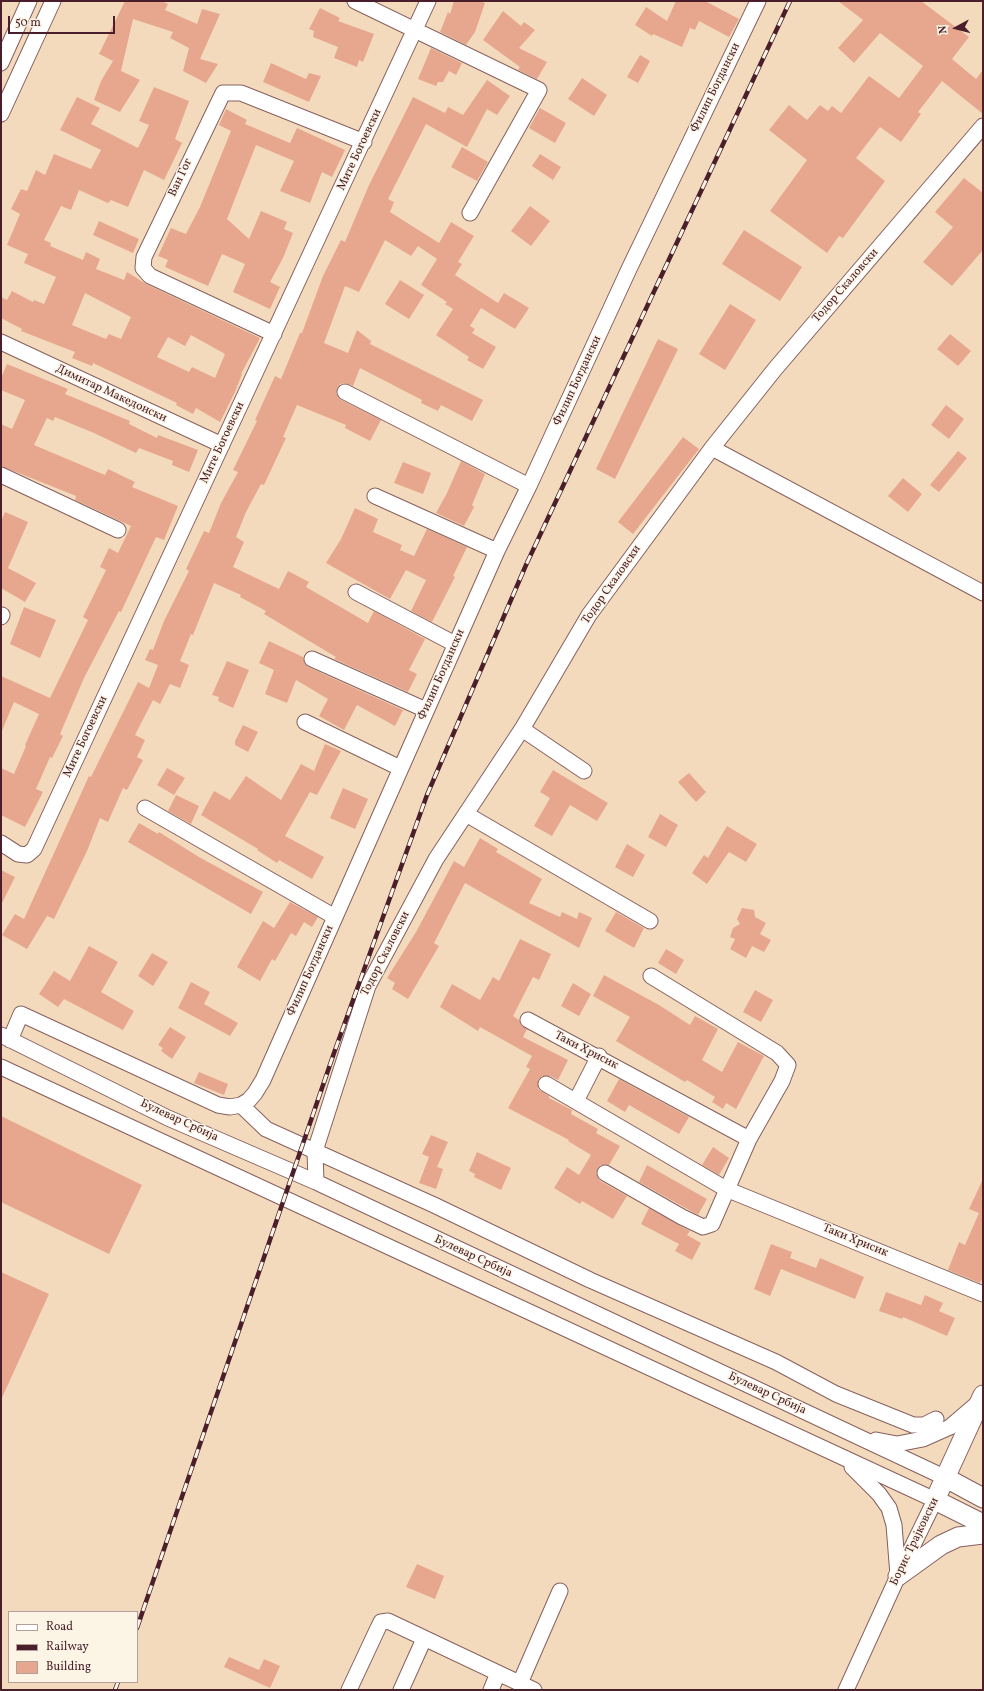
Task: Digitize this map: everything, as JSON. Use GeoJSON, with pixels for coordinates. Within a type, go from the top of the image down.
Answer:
{"type":"FeatureCollection","features":[{"type":"Feature","properties":{"kind":"main road"},"geometry":{"type":"LineString","coordinates":[[982,1398],[983,1429]]}},
{"type":"Feature","properties":{"kind":"main road","name":"Борис Трајковски"},"geometry":{"type":"LineString","coordinates":[[935,1500],[982,1398]]}},
{"type":"Feature","properties":{"kind":"main road"},"geometry":{"type":"LineString","coordinates":[[946,1478],[983,1498]]}},
{"type":"Feature","properties":{"kind":"main road"},"geometry":{"type":"LineString","coordinates":[[935,1500],[983,1524]]}},
{"type":"Feature","properties":{"kind":"main road"},"geometry":{"type":"LineString","coordinates":[[898,1576],[942,1545],[958,1537],[983,1534]]}},
{"type":"Feature","properties":{"kind":"street"},"geometry":{"type":"LineString","coordinates":[[1,63],[30,1]]}},
{"type":"Feature","properties":{"kind":"street"},"geometry":{"type":"LineString","coordinates":[[1,114],[53,1]]}},
{"type":"Feature","properties":{"kind":"street"},"geometry":{"type":"LineString","coordinates":[[355,1],[540,90],[470,214]]}},
{"type":"Feature","properties":{"kind":"street","name":"Мите Богоевски"},"geometry":{"type":"LineString","coordinates":[[1,843],[18,854],[27,855],[34,849],[364,142],[428,1]]}},
{"type":"Feature","properties":{"kind":"street","name":"Филип Богдански"},"geometry":{"type":"LineString","coordinates":[[241,1105],[252,1097],[263,1080],[497,551],[529,486],[629,269],[758,1]]}},
{"type":"Feature","properties":{"kind":"street","name":"Ван Гог"},"geometry":{"type":"LineString","coordinates":[[274,334],[150,276],[143,268],[144,257],[223,93],[241,93],[364,142]]}},
{"type":"Feature","properties":{"kind":"street","name":"Тодор Скаловски"},"geometry":{"type":"LineString","coordinates":[[316,1182],[315,1151],[368,986],[436,859],[522,729],[589,615],[712,448],[775,369],[983,126]]}},
{"type":"Feature","properties":{"kind":"street","name":"Димитар Македонски"},"geometry":{"type":"LineString","coordinates":[[1,342],[222,445]]}},
{"type":"Feature","properties":{"kind":"street"},"geometry":{"type":"LineString","coordinates":[[345,392],[529,486]]}},
{"type":"Feature","properties":{"kind":"street"},"geometry":{"type":"LineString","coordinates":[[712,448],[983,594]]}},
{"type":"Feature","properties":{"kind":"street"},"geometry":{"type":"LineString","coordinates":[[1,475],[118,530]]}},
{"type":"Feature","properties":{"kind":"street"},"geometry":{"type":"LineString","coordinates":[[375,496],[497,551]]}},
{"type":"Feature","properties":{"kind":"street"},"geometry":{"type":"LineString","coordinates":[[356,592],[455,644]]}},
{"type":"Feature","properties":{"kind":"street"},"geometry":{"type":"LineString","coordinates":[[312,659],[426,710]]}},
{"type":"Feature","properties":{"kind":"street"},"geometry":{"type":"LineString","coordinates":[[305,722],[400,768]]}},
{"type":"Feature","properties":{"kind":"street"},"geometry":{"type":"LineString","coordinates":[[522,729],[584,772]]}},
{"type":"Feature","properties":{"kind":"street"},"geometry":{"type":"LineString","coordinates":[[145,808],[335,917]]}},
{"type":"Feature","properties":{"kind":"street"},"geometry":{"type":"LineString","coordinates":[[466,814],[650,921]]}},
{"type":"Feature","properties":{"kind":"street"},"geometry":{"type":"LineString","coordinates":[[605,1172],[682,1217],[703,1227],[712,1224],[749,1139],[782,1081],[788,1064],[777,1053],[651,976]]}},
{"type":"Feature","properties":{"kind":"street"},"geometry":{"type":"LineString","coordinates":[[6,1038],[21,1014],[218,1105],[241,1105],[266,1129],[434,1205],[590,1280],[776,1362],[836,1394],[913,1425],[924,1425],[936,1420]]}},
{"type":"Feature","properties":{"kind":"street","name":"Таки Хрисик"},"geometry":{"type":"LineString","coordinates":[[528,1020],[554,1035],[599,1056],[749,1139]]}},
{"type":"Feature","properties":{"kind":"street","name":"Булевар Србија"},"geometry":{"type":"LineString","coordinates":[[6,1038],[168,1118],[316,1182],[946,1478]]}},
{"type":"Feature","properties":{"kind":"street"},"geometry":{"type":"LineString","coordinates":[[576,1101],[599,1056]]}},
{"type":"Feature","properties":{"kind":"street"},"geometry":{"type":"LineString","coordinates":[[1,1068],[935,1500]]}},
{"type":"Feature","properties":{"kind":"street","name":"Таки Хрисик"},"geometry":{"type":"LineString","coordinates":[[546,1084],[726,1189],[983,1294]]}},
{"type":"Feature","properties":{"kind":"street"},"geometry":{"type":"LineString","coordinates":[[858,1437],[897,1444],[923,1440],[950,1427],[982,1398]]}},
{"type":"Feature","properties":{"kind":"street"},"geometry":{"type":"LineString","coordinates":[[840,1457],[865,1480],[889,1508],[894,1525],[898,1576]]}},
{"type":"Feature","properties":{"kind":"street","name":"Борис Трајковски"},"geometry":{"type":"LineString","coordinates":[[846,1690],[898,1576],[935,1500]]}},
{"type":"Feature","properties":{"kind":"street"},"geometry":{"type":"LineString","coordinates":[[520,1684],[560,1591]]}},
{"type":"Feature","properties":{"kind":"street"},"geometry":{"type":"LineString","coordinates":[[349,1690],[381,1622],[388,1622],[534,1690]]}},
{"type":"Feature","properties":{"kind":"street"},"geometry":{"type":"LineString","coordinates":[[401,1690],[424,1639]]}},
{"type":"Feature","properties":{"kind":"street"},"geometry":{"type":"LineString","coordinates":[[491,1690],[498,1673]]}},
{"type":"Feature","properties":{"kind":"building"},"geometry":{"type":"Polygon","coordinates":[[[125,1],[161,1],[168,4],[165,10],[197,24],[202,9],[220,14],[200,59],[218,64],[206,83],[183,71],[189,48],[170,38],[173,32],[133,19],[121,71],[140,80],[120,112],[94,100],[101,81],[113,61],[99,54],[125,1]]]}},
{"type":"Feature","properties":{"kind":"building"},"geometry":{"type":"Polygon","coordinates":[[[454,1],[479,1],[485,3],[475,32],[466,45],[440,32],[448,12],[450,14],[454,1]]]}},
{"type":"Feature","properties":{"kind":"building"},"geometry":{"type":"Polygon","coordinates":[[[676,1],[705,1],[739,19],[729,37],[699,21],[695,30],[690,28],[682,47],[653,34],[652,36],[635,25],[646,7],[667,21],[676,1]]]}},
{"type":"Feature","properties":{"kind":"building"},"geometry":{"type":"Polygon","coordinates":[[[838,1],[921,1],[969,37],[952,59],[976,79],[983,70],[983,114],[942,81],[918,112],[921,114],[901,142],[880,127],[856,158],[885,181],[843,238],[839,236],[827,253],[770,211],[807,160],[769,130],[789,105],[807,120],[820,105],[828,111],[832,106],[841,113],[869,76],[899,98],[923,66],[880,33],[854,63],[838,48],[863,20],[838,1]]]}},
{"type":"Feature","properties":{"kind":"building"},"geometry":{"type":"Polygon","coordinates":[[[320,8],[340,18],[338,21],[374,34],[363,62],[359,60],[357,67],[334,58],[338,47],[313,37],[314,31],[309,29],[320,8]]]}},
{"type":"Feature","properties":{"kind":"building"},"geometry":{"type":"Polygon","coordinates":[[[503,11],[521,26],[524,22],[535,30],[519,48],[547,62],[537,79],[518,70],[520,67],[483,40],[503,11]]]}},
{"type":"Feature","properties":{"kind":"building"},"geometry":{"type":"Polygon","coordinates":[[[431,48],[462,63],[456,75],[449,71],[443,82],[438,82],[436,86],[418,79],[431,48]]]}},
{"type":"Feature","properties":{"kind":"building"},"geometry":{"type":"Polygon","coordinates":[[[640,55],[650,61],[638,83],[627,77],[640,55]]]}},
{"type":"Feature","properties":{"kind":"building"},"geometry":{"type":"Polygon","coordinates":[[[271,63],[306,79],[309,73],[321,76],[309,102],[263,82],[271,63]]]}},
{"type":"Feature","properties":{"kind":"building"},"geometry":{"type":"Polygon","coordinates":[[[582,78],[607,95],[594,116],[568,99],[582,78]]]}},
{"type":"Feature","properties":{"kind":"building"},"geometry":{"type":"Polygon","coordinates":[[[487,80],[510,96],[497,115],[487,109],[467,147],[426,124],[388,199],[394,202],[390,212],[439,243],[451,222],[474,236],[458,262],[462,264],[455,275],[498,303],[504,293],[529,308],[515,329],[481,308],[470,326],[475,329],[472,333],[496,347],[483,369],[467,360],[469,357],[436,335],[453,309],[445,304],[447,302],[421,285],[437,259],[418,246],[411,256],[385,240],[359,292],[345,286],[324,343],[348,353],[357,330],[371,341],[370,344],[483,400],[472,421],[441,405],[438,411],[421,403],[422,400],[360,368],[353,386],[345,383],[340,384],[336,393],[341,400],[381,420],[370,441],[345,428],[346,425],[297,405],[283,437],[286,438],[264,485],[261,484],[246,512],[236,537],[244,542],[233,567],[279,589],[288,571],[309,582],[306,587],[368,623],[374,611],[425,639],[409,670],[417,674],[408,692],[334,659],[336,657],[264,614],[266,611],[240,597],[241,595],[214,583],[193,635],[191,634],[180,661],[189,665],[180,688],[170,684],[160,704],[153,700],[135,735],[145,740],[137,757],[143,760],[127,790],[123,788],[108,822],[100,818],[87,851],[54,919],[47,916],[27,949],[2,935],[15,914],[24,919],[89,776],[91,777],[138,682],[149,688],[158,665],[145,660],[150,649],[153,650],[164,621],[189,571],[186,569],[204,531],[209,533],[221,503],[238,472],[233,470],[257,421],[255,420],[275,376],[281,379],[300,333],[302,333],[323,276],[341,240],[345,242],[369,185],[413,97],[445,113],[448,107],[463,115],[487,80]]]}},
{"type":"Feature","properties":{"kind":"building"},"geometry":{"type":"Polygon","coordinates":[[[154,87],[189,101],[175,139],[182,143],[164,180],[144,170],[128,207],[111,200],[108,203],[79,190],[71,210],[61,206],[44,240],[51,243],[50,246],[83,260],[86,252],[100,259],[96,269],[124,280],[127,272],[146,284],[260,338],[241,374],[235,392],[220,422],[196,408],[193,414],[176,405],[177,403],[93,363],[92,366],[72,358],[75,352],[21,331],[22,329],[1,318],[1,297],[7,300],[12,291],[33,302],[34,300],[44,304],[56,277],[24,263],[28,254],[7,245],[20,214],[11,209],[21,189],[27,191],[36,170],[45,175],[54,154],[91,169],[101,150],[60,130],[77,97],[100,108],[91,124],[138,148],[149,125],[139,121],[154,87]],[[85,293],[72,325],[106,339],[109,334],[121,339],[131,317],[85,293]],[[191,335],[185,346],[168,337],[157,357],[189,372],[192,367],[215,378],[225,354],[191,335]]]}},
{"type":"Feature","properties":{"kind":"building"},"geometry":{"type":"Polygon","coordinates":[[[540,108],[566,123],[555,143],[529,128],[540,108]]]}},
{"type":"Feature","properties":{"kind":"building"},"geometry":{"type":"Polygon","coordinates":[[[226,109],[247,120],[245,124],[290,143],[297,128],[345,150],[332,177],[322,172],[310,203],[280,191],[294,161],[256,145],[227,219],[249,239],[261,211],[287,222],[284,229],[293,233],[283,258],[270,282],[280,287],[270,309],[233,292],[245,264],[222,254],[208,286],[165,267],[168,260],[158,256],[171,228],[186,234],[200,207],[231,131],[219,125],[226,109]]]}},
{"type":"Feature","properties":{"kind":"building"},"geometry":{"type":"Polygon","coordinates":[[[462,147],[488,162],[477,181],[451,167],[462,147]]]}},
{"type":"Feature","properties":{"kind":"building"},"geometry":{"type":"Polygon","coordinates":[[[540,154],[561,167],[553,180],[532,166],[540,154]]]}},
{"type":"Feature","properties":{"kind":"building"},"geometry":{"type":"Polygon","coordinates":[[[964,178],[983,193],[983,250],[952,286],[923,262],[953,227],[935,212],[964,178]]]}},
{"type":"Feature","properties":{"kind":"building"},"geometry":{"type":"Polygon","coordinates":[[[530,206],[550,221],[531,246],[511,231],[530,206]]]}},
{"type":"Feature","properties":{"kind":"building"},"geometry":{"type":"Polygon","coordinates":[[[99,221],[139,239],[133,253],[93,235],[99,221]]]}},
{"type":"Feature","properties":{"kind":"building"},"geometry":{"type":"Polygon","coordinates":[[[744,230],[802,267],[780,301],[722,264],[744,230]]]}},
{"type":"Feature","properties":{"kind":"building"},"geometry":{"type":"Polygon","coordinates":[[[400,280],[424,295],[409,319],[385,304],[400,280]]]}},
{"type":"Feature","properties":{"kind":"building"},"geometry":{"type":"Polygon","coordinates":[[[730,304],[756,320],[725,370],[699,354],[730,304]]]}},
{"type":"Feature","properties":{"kind":"building"},"geometry":{"type":"Polygon","coordinates":[[[950,334],[971,351],[958,366],[937,349],[950,334]]]}},
{"type":"Feature","properties":{"kind":"building"},"geometry":{"type":"Polygon","coordinates":[[[658,339],[678,349],[615,479],[596,469],[658,339]]]}},
{"type":"Feature","properties":{"kind":"building"},"geometry":{"type":"Polygon","coordinates":[[[7,364],[68,389],[65,394],[130,421],[129,424],[157,438],[158,435],[198,450],[189,472],[172,465],[173,461],[139,448],[136,453],[94,433],[55,417],[53,421],[47,418],[34,445],[105,475],[108,469],[135,482],[132,487],[178,506],[164,540],[156,537],[121,612],[119,611],[84,678],[60,734],[63,736],[52,758],[50,757],[36,789],[43,792],[25,827],[1,815],[1,768],[14,774],[39,714],[14,702],[1,733],[1,676],[50,698],[88,620],[83,617],[106,570],[100,567],[109,548],[118,553],[131,526],[75,500],[76,496],[1,466],[1,424],[12,429],[25,400],[1,390],[1,378],[7,364]]]}},
{"type":"Feature","properties":{"kind":"building"},"geometry":{"type":"Polygon","coordinates":[[[946,405],[964,419],[949,439],[931,425],[946,405]]]}},
{"type":"Feature","properties":{"kind":"building"},"geometry":{"type":"Polygon","coordinates":[[[683,437],[699,449],[633,534],[618,522],[683,437]]]}},
{"type":"Feature","properties":{"kind":"building"},"geometry":{"type":"Polygon","coordinates":[[[958,451],[967,458],[939,492],[930,485],[958,451]]]}},
{"type":"Feature","properties":{"kind":"building"},"geometry":{"type":"Polygon","coordinates":[[[461,461],[485,474],[472,505],[474,507],[464,526],[436,513],[447,493],[461,461]]]}},
{"type":"Feature","properties":{"kind":"building"},"geometry":{"type":"Polygon","coordinates":[[[403,462],[431,473],[423,494],[394,483],[403,462]]]}},
{"type":"Feature","properties":{"kind":"building"},"geometry":{"type":"Polygon","coordinates":[[[903,478],[922,494],[908,512],[888,496],[903,478]]]}},
{"type":"Feature","properties":{"kind":"building"},"geometry":{"type":"Polygon","coordinates":[[[355,508],[378,519],[373,532],[402,545],[400,550],[414,556],[427,529],[467,547],[453,576],[455,577],[432,622],[411,611],[426,580],[406,570],[390,599],[326,563],[341,539],[355,508]]]}},
{"type":"Feature","properties":{"kind":"building"},"geometry":{"type":"Polygon","coordinates":[[[5,512],[28,522],[8,568],[36,583],[25,602],[1,588],[1,521],[5,512]]]}},
{"type":"Feature","properties":{"kind":"building"},"geometry":{"type":"Polygon","coordinates":[[[24,607],[56,620],[40,658],[10,644],[24,607]]]}},
{"type":"Feature","properties":{"kind":"building"},"geometry":{"type":"Polygon","coordinates":[[[269,641],[303,657],[305,664],[308,667],[403,710],[395,726],[357,705],[344,730],[319,716],[328,699],[296,680],[287,703],[265,694],[274,670],[259,663],[269,641]]]}},
{"type":"Feature","properties":{"kind":"building"},"geometry":{"type":"Polygon","coordinates":[[[227,661],[249,670],[233,708],[218,701],[219,697],[212,695],[227,661]]]}},
{"type":"Feature","properties":{"kind":"building"},"geometry":{"type":"Polygon","coordinates":[[[243,725],[258,732],[248,752],[235,745],[235,741],[243,725]]]}},
{"type":"Feature","properties":{"kind":"building"},"geometry":{"type":"Polygon","coordinates":[[[325,744],[341,751],[317,795],[310,792],[285,836],[324,857],[312,879],[279,860],[277,863],[257,850],[258,849],[201,815],[214,791],[230,800],[246,776],[281,800],[301,764],[314,771],[325,744]]]}},
{"type":"Feature","properties":{"kind":"building"},"geometry":{"type":"Polygon","coordinates":[[[167,768],[185,778],[174,795],[157,785],[167,768]]]}},
{"type":"Feature","properties":{"kind":"building"},"geometry":{"type":"Polygon","coordinates":[[[553,770],[608,803],[597,821],[570,805],[552,836],[534,826],[550,798],[540,792],[553,770]]]}},
{"type":"Feature","properties":{"kind":"building"},"geometry":{"type":"Polygon","coordinates":[[[689,773],[706,792],[696,802],[678,782],[689,773]]]}},
{"type":"Feature","properties":{"kind":"building"},"geometry":{"type":"Polygon","coordinates":[[[343,788],[368,799],[355,829],[330,818],[343,788]]]}},
{"type":"Feature","properties":{"kind":"building"},"geometry":{"type":"Polygon","coordinates":[[[176,795],[199,806],[191,824],[168,811],[176,795]]]}},
{"type":"Feature","properties":{"kind":"building"},"geometry":{"type":"Polygon","coordinates":[[[660,814],[678,825],[666,847],[648,837],[660,814]]]}},
{"type":"Feature","properties":{"kind":"building"},"geometry":{"type":"Polygon","coordinates":[[[139,823],[158,834],[159,832],[199,857],[263,892],[251,914],[128,842],[139,823]]]}},
{"type":"Feature","properties":{"kind":"building"},"geometry":{"type":"Polygon","coordinates":[[[727,826],[757,844],[746,862],[729,852],[707,884],[692,873],[704,855],[708,858],[727,826]]]}},
{"type":"Feature","properties":{"kind":"building"},"geometry":{"type":"Polygon","coordinates":[[[480,838],[498,849],[496,852],[542,879],[529,903],[560,917],[562,912],[577,919],[579,912],[592,918],[579,948],[465,883],[434,943],[439,946],[408,999],[392,989],[395,983],[387,978],[416,932],[454,861],[464,867],[480,838]]]}},
{"type":"Feature","properties":{"kind":"building"},"geometry":{"type":"Polygon","coordinates":[[[627,844],[645,855],[633,877],[615,867],[627,844]]]}},
{"type":"Feature","properties":{"kind":"building"},"geometry":{"type":"Polygon","coordinates":[[[1,870],[15,877],[1,905],[1,870]]]}},
{"type":"Feature","properties":{"kind":"building"},"geometry":{"type":"Polygon","coordinates":[[[290,902],[318,917],[312,927],[304,922],[296,936],[291,933],[275,961],[272,959],[260,981],[237,967],[263,921],[274,928],[290,902]]]}},
{"type":"Feature","properties":{"kind":"building"},"geometry":{"type":"Polygon","coordinates":[[[742,908],[754,910],[755,917],[766,923],[760,934],[771,940],[764,952],[752,946],[746,958],[730,949],[735,939],[730,937],[733,928],[740,924],[737,919],[742,908]]]}},
{"type":"Feature","properties":{"kind":"building"},"geometry":{"type":"Polygon","coordinates":[[[616,912],[644,928],[634,948],[605,931],[616,912]]]}},
{"type":"Feature","properties":{"kind":"building"},"geometry":{"type":"Polygon","coordinates":[[[520,939],[551,954],[539,980],[533,977],[513,1016],[527,1029],[523,1037],[568,1060],[558,1080],[550,1076],[542,1076],[538,1080],[538,1089],[549,1096],[549,1098],[572,1110],[571,1114],[598,1129],[596,1133],[620,1146],[609,1165],[600,1165],[596,1173],[600,1181],[627,1196],[613,1219],[582,1201],[580,1204],[554,1188],[567,1167],[579,1175],[591,1155],[568,1141],[569,1140],[508,1108],[530,1069],[526,1067],[532,1056],[480,1027],[478,1031],[440,1007],[452,984],[480,1000],[493,977],[499,981],[520,939]]]}},
{"type":"Feature","properties":{"kind":"building"},"geometry":{"type":"Polygon","coordinates":[[[89,946],[118,962],[101,992],[134,1011],[123,1030],[64,999],[58,1007],[39,994],[54,971],[70,981],[89,946]]]}},
{"type":"Feature","properties":{"kind":"building"},"geometry":{"type":"Polygon","coordinates":[[[666,949],[684,960],[676,974],[658,963],[666,949]]]}},
{"type":"Feature","properties":{"kind":"building"},"geometry":{"type":"Polygon","coordinates":[[[152,953],[168,962],[153,986],[138,976],[152,953]]]}},
{"type":"Feature","properties":{"kind":"building"},"geometry":{"type":"Polygon","coordinates":[[[604,975],[659,1005],[690,1025],[695,1016],[718,1029],[702,1060],[722,1072],[738,1042],[764,1056],[736,1109],[726,1103],[723,1109],[712,1102],[715,1097],[687,1080],[685,1082],[616,1041],[630,1017],[593,996],[604,975]]]}},
{"type":"Feature","properties":{"kind":"building"},"geometry":{"type":"Polygon","coordinates":[[[191,982],[210,992],[204,1004],[238,1023],[230,1036],[178,1008],[191,982]]]}},
{"type":"Feature","properties":{"kind":"building"},"geometry":{"type":"Polygon","coordinates":[[[573,983],[591,994],[579,1016],[561,1006],[573,983]]]}},
{"type":"Feature","properties":{"kind":"building"},"geometry":{"type":"Polygon","coordinates":[[[755,990],[773,1000],[761,1022],[743,1012],[755,990]]]}},
{"type":"Feature","properties":{"kind":"building"},"geometry":{"type":"Polygon","coordinates":[[[170,1027],[186,1037],[172,1059],[161,1051],[163,1048],[158,1045],[170,1027]]]}},
{"type":"Feature","properties":{"kind":"building"},"geometry":{"type":"Polygon","coordinates":[[[199,1072],[228,1084],[224,1095],[194,1083],[199,1072]]]}},
{"type":"Feature","properties":{"kind":"building"},"geometry":{"type":"Polygon","coordinates":[[[619,1079],[689,1117],[679,1134],[629,1105],[625,1112],[607,1101],[619,1079]]]}},
{"type":"Feature","properties":{"kind":"building"},"geometry":{"type":"Polygon","coordinates":[[[1,1116],[142,1185],[109,1254],[1,1202],[1,1116]]]}},
{"type":"Feature","properties":{"kind":"building"},"geometry":{"type":"Polygon","coordinates":[[[431,1135],[448,1142],[437,1167],[443,1169],[436,1189],[419,1183],[429,1157],[422,1154],[431,1135]]]}},
{"type":"Feature","properties":{"kind":"building"},"geometry":{"type":"Polygon","coordinates":[[[713,1147],[729,1158],[719,1175],[702,1165],[713,1147]]]}},
{"type":"Feature","properties":{"kind":"building"},"geometry":{"type":"Polygon","coordinates":[[[477,1152],[511,1168],[501,1190],[474,1177],[475,1174],[469,1171],[477,1152]]]}},
{"type":"Feature","properties":{"kind":"building"},"geometry":{"type":"Polygon","coordinates":[[[647,1165],[707,1199],[698,1215],[639,1182],[647,1165]]]}},
{"type":"Feature","properties":{"kind":"building"},"geometry":{"type":"Polygon","coordinates":[[[983,1179],[983,1277],[980,1283],[948,1270],[959,1242],[965,1245],[979,1213],[969,1209],[983,1179]]]}},
{"type":"Feature","properties":{"kind":"building"},"geometry":{"type":"Polygon","coordinates":[[[649,1208],[690,1231],[687,1235],[701,1243],[692,1260],[675,1251],[679,1244],[641,1224],[649,1208]]]}},
{"type":"Feature","properties":{"kind":"building"},"geometry":{"type":"Polygon","coordinates":[[[771,1244],[792,1252],[790,1258],[816,1268],[820,1258],[864,1277],[855,1299],[781,1269],[770,1296],[754,1289],[771,1244]]]}},
{"type":"Feature","properties":{"kind":"building"},"geometry":{"type":"Polygon","coordinates":[[[1,1272],[49,1294],[1,1400],[1,1272]]]}},
{"type":"Feature","properties":{"kind":"building"},"geometry":{"type":"Polygon","coordinates":[[[886,1292],[921,1305],[925,1295],[943,1303],[939,1311],[955,1318],[947,1336],[903,1317],[902,1319],[879,1311],[886,1292]]]}},
{"type":"Feature","properties":{"kind":"building"},"geometry":{"type":"Polygon","coordinates":[[[417,1564],[444,1576],[435,1599],[406,1587],[417,1564]]]}},
{"type":"Feature","properties":{"kind":"building"},"geometry":{"type":"Polygon","coordinates":[[[229,1657],[259,1670],[264,1659],[280,1666],[270,1688],[224,1667],[229,1657]]]}},
{"type":"Feature","properties":{"kind":"railway"},"geometry":{"type":"LineString","coordinates":[[138,1625],[334,1053],[427,795],[526,565],[790,1]]}},
{"type":"Feature","properties":{"kind":"railway"},"geometry":{"type":"LineString","coordinates":[[115,1690],[118,1683]]}}]}
